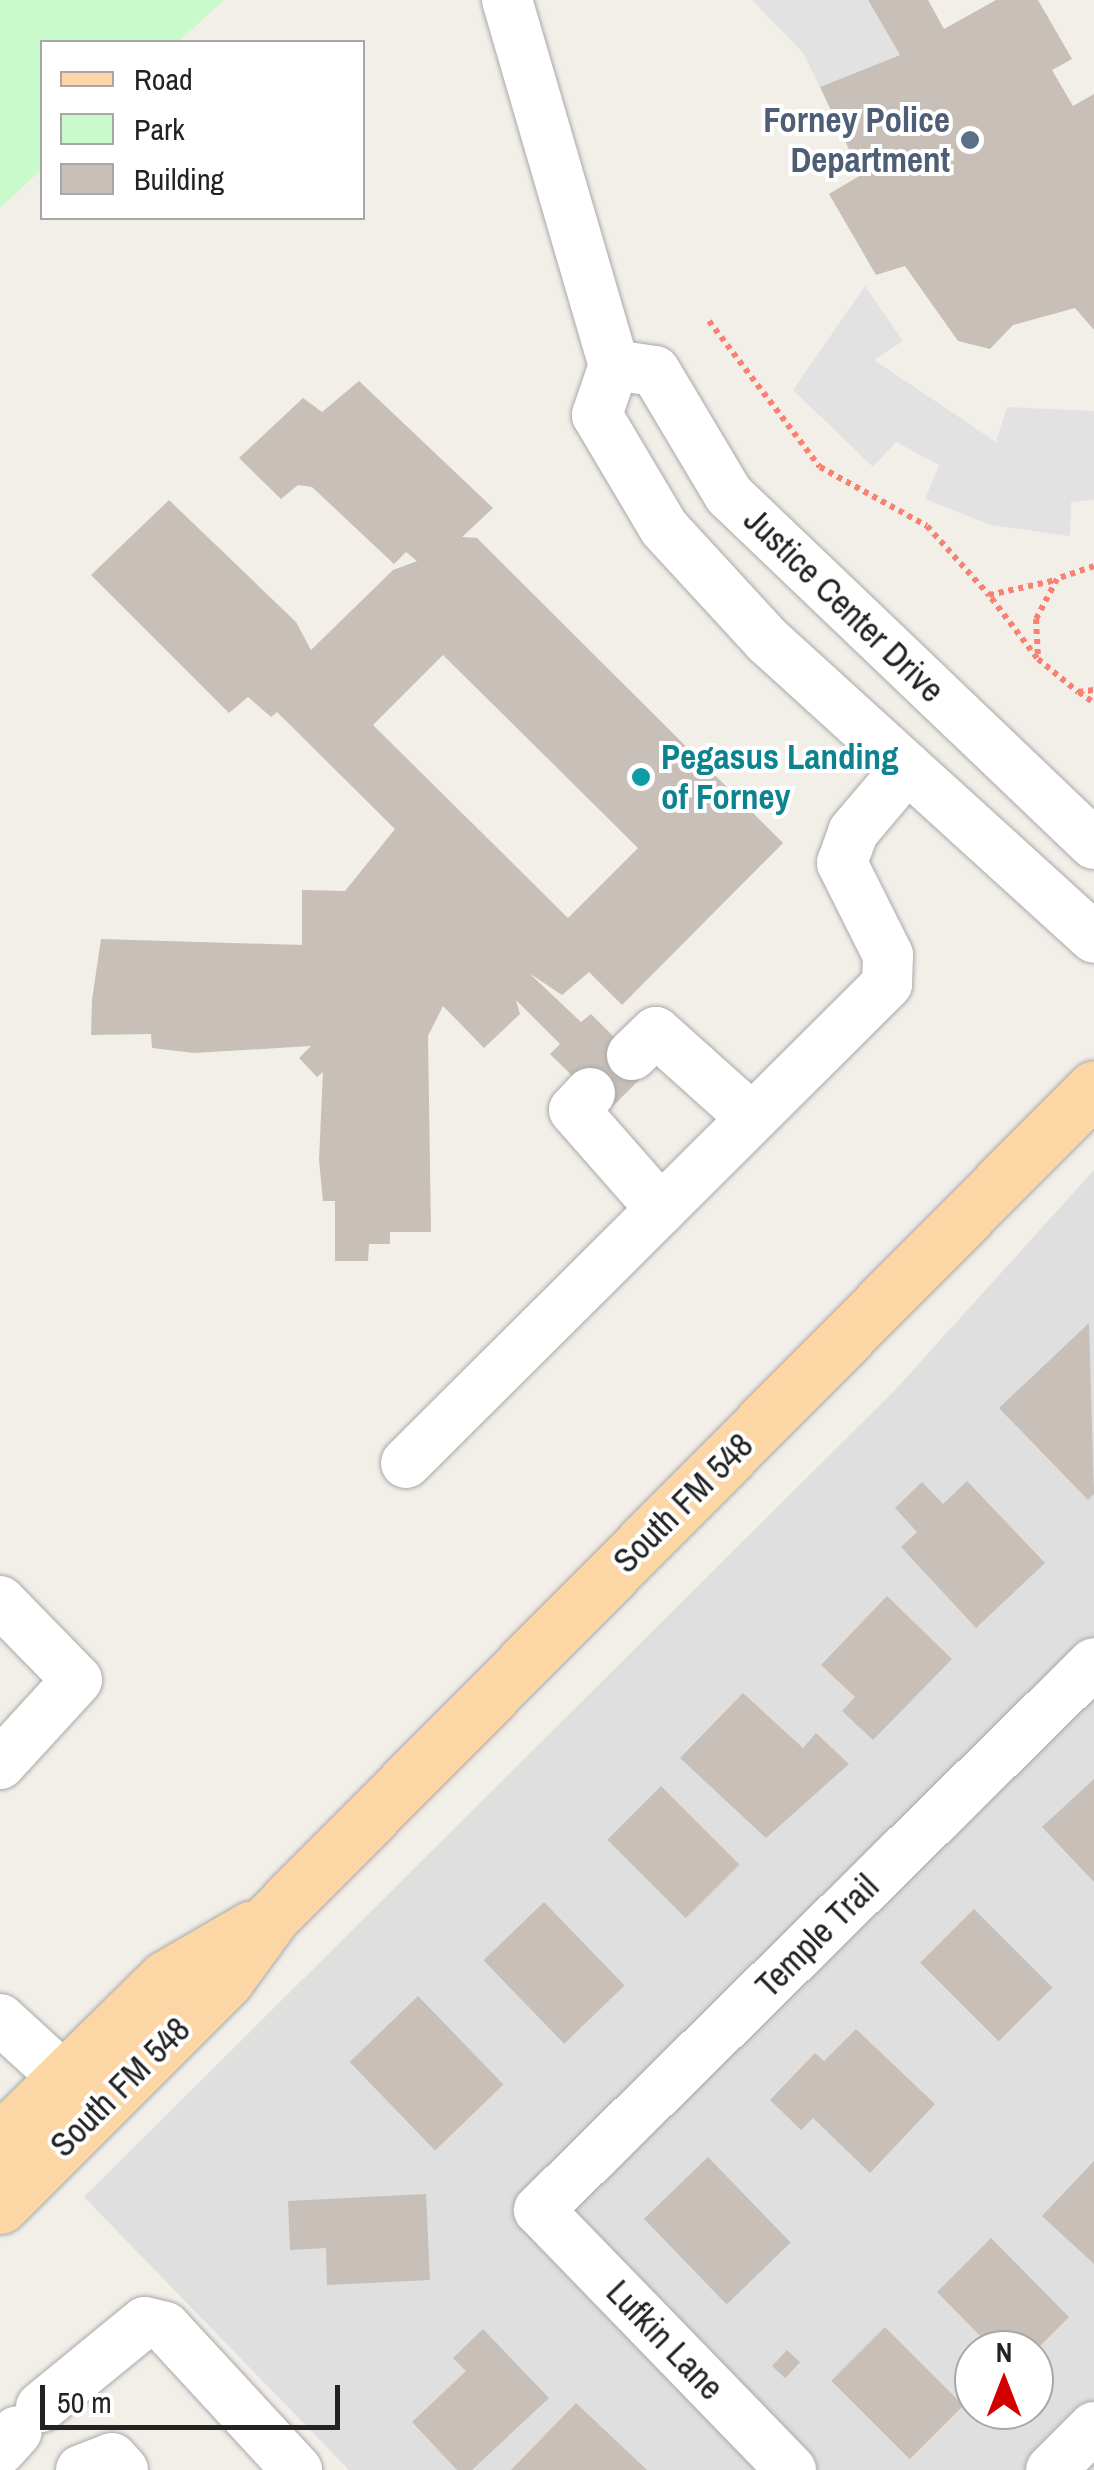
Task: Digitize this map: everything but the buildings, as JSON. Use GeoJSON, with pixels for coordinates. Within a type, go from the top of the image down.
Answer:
{"type":"FeatureCollection","features":[{"type":"Feature","properties":{"kind":"main road","name":"South FM 548"},"geometry":{"type":"LineString","coordinates":[[0,2141],[82,2093],[226,1980],[272,1917],[1094,1088]]}},
{"type":"Feature","properties":{"kind":"main road","name":"South FM 548"},"geometry":{"type":"LineString","coordinates":[[0,2206],[82,2093]]}},
{"type":"Feature","properties":{"kind":"street"},"geometry":{"type":"LineString","coordinates":[[507,0],[614,364]]}},
{"type":"Feature","properties":{"kind":"street","name":"Justice Center Drive"},"geometry":{"type":"LineString","coordinates":[[1094,844],[728,495],[655,371],[614,364],[597,415],[664,528],[768,641],[1094,938]]}},
{"type":"Feature","properties":{"kind":"street"},"geometry":{"type":"LineString","coordinates":[[406,1462],[886,984],[888,955],[842,862],[853,832],[907,768]]}},
{"type":"Feature","properties":{"kind":"street"},"geometry":{"type":"LineString","coordinates":[[632,1056],[656,1032],[752,1118]]}},
{"type":"Feature","properties":{"kind":"street"},"geometry":{"type":"LineString","coordinates":[[590,1093],[574,1110],[661,1208]]}},
{"type":"Feature","properties":{"kind":"street"},"geometry":{"type":"LineString","coordinates":[[0,1601],[77,1680],[4,1753]]}},
{"type":"Feature","properties":{"kind":"street","name":"Temple Trail"},"geometry":{"type":"LineString","coordinates":[[539,2210],[1094,1662]]}},
{"type":"Feature","properties":{"kind":"street"},"geometry":{"type":"LineString","coordinates":[[0,2019],[82,2093]]}},
{"type":"Feature","properties":{"kind":"street","name":"Lufkin Lane"},"geometry":{"type":"LineString","coordinates":[[539,2210],[791,2470]]}},
{"type":"Feature","properties":{"kind":"street"},"geometry":{"type":"LineString","coordinates":[[19,2429],[97,2356],[155,2325],[297,2470]]}},
{"type":"Feature","properties":{"kind":"street"},"geometry":{"type":"LineString","coordinates":[[1051,2470],[1094,2427]]}},
{"type":"Feature","properties":{"kind":"street"},"geometry":{"type":"LineString","coordinates":[[81,2470],[112,2458],[123,2470]]}},
{"type":"Feature","properties":{"kind":"path"},"geometry":{"type":"LineString","coordinates":[[709,321],[820,467],[927,526],[989,595],[1038,659],[1094,703]]}},
{"type":"Feature","properties":{"kind":"path"},"geometry":{"type":"LineString","coordinates":[[989,595],[1058,580],[1094,566]]}},
{"type":"Feature","properties":{"kind":"path"},"geometry":{"type":"LineString","coordinates":[[1038,659],[1036,618],[1058,580]]}},
{"type":"Feature","properties":{"kind":"path"},"geometry":{"type":"LineString","coordinates":[[1078,692],[1094,690]]}},
{"type":"Feature","properties":{"kind":"shaded area"},"geometry":{"type":"Polygon","coordinates":[[[752,0],[868,0],[900,55],[820,87],[803,53],[752,0]]]}},
{"type":"Feature","properties":{"kind":"shaded area"},"geometry":{"type":"Polygon","coordinates":[[[865,286],[903,341],[874,360],[996,442],[1007,407],[1094,411],[1094,500],[1071,502],[1070,536],[991,525],[925,499],[939,465],[896,442],[873,467],[793,390],[865,286]]]}},
{"type":"Feature","properties":{"kind":"shaded area"},"geometry":{"type":"Polygon","coordinates":[[[1094,1170],[1094,2470],[349,2470],[84,2197],[896,1389],[1094,1170]]]}},
{"type":"Feature","properties":{"kind":"green space"},"geometry":{"type":"Polygon","coordinates":[[[0,0],[224,0],[180,40],[40,40],[40,171],[0,208],[0,0]]]}},
{"type":"Feature","properties":{"kind":"place","name":"Forney Police Department"},"geometry":{"type":"Point","coordinates":[970,140]}},
{"type":"Feature","properties":{"kind":"place","name":"Pegasus Landing of Forney"},"geometry":{"type":"Point","coordinates":[641,777]}}]}
